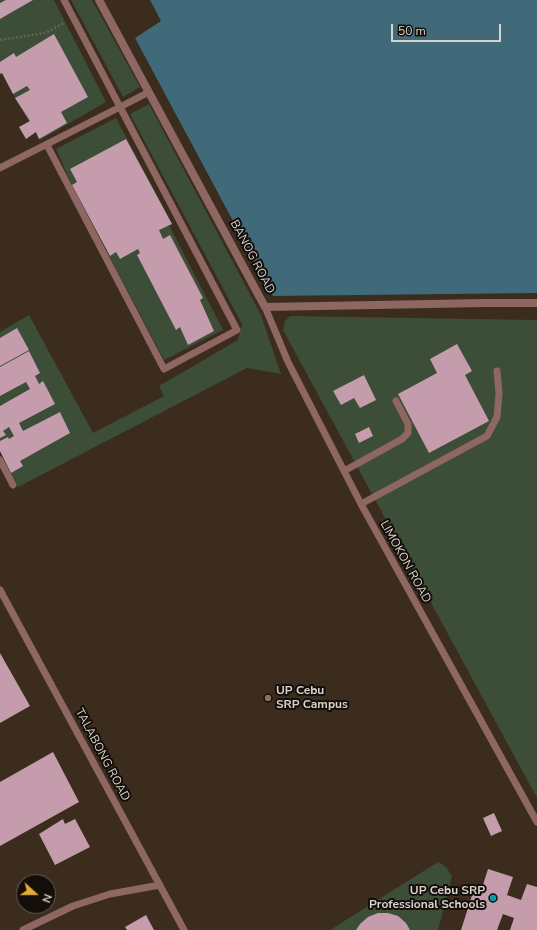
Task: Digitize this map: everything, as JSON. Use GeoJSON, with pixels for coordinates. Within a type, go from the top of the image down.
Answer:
{"type":"FeatureCollection","features":[{"type":"Feature","properties":{"kind":"street","name":"BANOG ROAD"},"geometry":{"type":"LineString","coordinates":[[100,0],[265,307],[537,303]]}},
{"type":"Feature","properties":{"kind":"lane"},"geometry":{"type":"LineString","coordinates":[[46,145],[164,369],[237,330],[64,0]]}},
{"type":"Feature","properties":{"kind":"lane"},"geometry":{"type":"LineString","coordinates":[[0,168],[150,92]]}},
{"type":"Feature","properties":{"kind":"lane","name":"LIMOKON ROAD"},"geometry":{"type":"LineString","coordinates":[[265,307],[288,362],[361,504],[537,822]]}},
{"type":"Feature","properties":{"kind":"lane"},"geometry":{"type":"LineString","coordinates":[[361,504],[487,436],[497,417],[499,394],[497,371]]}},
{"type":"Feature","properties":{"kind":"lane"},"geometry":{"type":"LineString","coordinates":[[344,471],[402,439],[408,433],[408,424],[396,401]]}},
{"type":"Feature","properties":{"kind":"lane"},"geometry":{"type":"LineString","coordinates":[[0,460],[13,486]]}},
{"type":"Feature","properties":{"kind":"lane","name":"TALABONG ROAD"},"geometry":{"type":"LineString","coordinates":[[0,590],[184,930]]}},
{"type":"Feature","properties":{"kind":"lane"},"geometry":{"type":"LineString","coordinates":[[23,930],[73,906],[110,894],[160,886]]}},
{"type":"Feature","properties":{"kind":"path"},"geometry":{"type":"LineString","coordinates":[[0,40],[45,33],[73,18]]}},
{"type":"Feature","properties":{"kind":"shaded area"},"geometry":{"type":"Polygon","coordinates":[[[0,0],[150,0],[161,21],[135,38],[272,296],[537,292],[537,930],[0,930],[0,0]]]}},
{"type":"Feature","properties":{"kind":"green space"},"geometry":{"type":"Polygon","coordinates":[[[0,0],[54,0],[106,102],[40,140],[2,73],[0,74],[0,0]]]}},
{"type":"Feature","properties":{"kind":"green space"},"geometry":{"type":"Polygon","coordinates":[[[71,0],[92,0],[140,87],[123,97],[71,0]]]}},
{"type":"Feature","properties":{"kind":"green space"},"geometry":{"type":"Polygon","coordinates":[[[149,104],[261,315],[281,374],[247,368],[18,487],[0,451],[0,332],[29,315],[93,433],[164,396],[159,386],[238,340],[242,324],[130,114],[149,104]]]}},
{"type":"Feature","properties":{"kind":"green space"},"geometry":{"type":"Polygon","coordinates":[[[116,118],[172,224],[169,225],[223,330],[164,360],[72,185],[56,149],[116,118]]]}},
{"type":"Feature","properties":{"kind":"green space"},"geometry":{"type":"Polygon","coordinates":[[[290,316],[537,320],[537,798],[283,330],[285,321],[290,316]]]}},
{"type":"Feature","properties":{"kind":"green space"},"geometry":{"type":"Polygon","coordinates":[[[438,862],[446,867],[452,876],[438,930],[330,930],[438,862]]]}},
{"type":"Feature","properties":{"kind":"water"},"geometry":{"type":"Polygon","coordinates":[[[150,0],[537,0],[537,293],[273,296],[135,38],[161,21],[150,0]]]}},
{"type":"Feature","properties":{"kind":"building"},"geometry":{"type":"Polygon","coordinates":[[[6,0],[33,0],[0,19],[0,3],[6,0]]]}},
{"type":"Feature","properties":{"kind":"building"},"geometry":{"type":"Polygon","coordinates":[[[54,34],[88,97],[61,112],[67,123],[39,139],[36,132],[26,139],[19,127],[30,121],[15,98],[30,90],[27,86],[13,94],[2,73],[0,74],[0,62],[14,53],[16,57],[54,34]]]}},
{"type":"Feature","properties":{"kind":"building"},"geometry":{"type":"Polygon","coordinates":[[[126,139],[172,224],[159,230],[163,239],[170,235],[203,298],[200,300],[214,331],[188,345],[180,327],[176,330],[137,255],[140,253],[138,249],[120,259],[116,252],[110,256],[72,185],[77,182],[70,169],[126,139]]]}},
{"type":"Feature","properties":{"kind":"building"},"geometry":{"type":"Polygon","coordinates":[[[17,328],[29,350],[0,366],[0,338],[17,328]]]}},
{"type":"Feature","properties":{"kind":"building"},"geometry":{"type":"Polygon","coordinates":[[[457,344],[472,371],[465,375],[489,421],[429,453],[398,394],[437,373],[430,359],[457,344]]]}},
{"type":"Feature","properties":{"kind":"building"},"geometry":{"type":"Polygon","coordinates":[[[29,351],[40,373],[35,376],[39,384],[43,381],[55,404],[19,423],[23,431],[60,412],[70,433],[20,461],[23,466],[11,473],[0,451],[0,441],[14,436],[9,427],[3,431],[6,435],[0,438],[0,406],[30,389],[26,382],[0,396],[0,367],[29,351]]]}},
{"type":"Feature","properties":{"kind":"building"},"geometry":{"type":"Polygon","coordinates":[[[364,375],[376,400],[360,408],[354,398],[341,405],[333,391],[364,375]]]}},
{"type":"Feature","properties":{"kind":"building"},"geometry":{"type":"Polygon","coordinates":[[[369,427],[373,436],[359,443],[355,434],[369,427]]]}},
{"type":"Feature","properties":{"kind":"building"},"geometry":{"type":"Polygon","coordinates":[[[0,653],[30,706],[0,723],[0,653]]]}},
{"type":"Feature","properties":{"kind":"building"},"geometry":{"type":"Polygon","coordinates":[[[53,752],[79,802],[0,846],[0,782],[53,752]]]}},
{"type":"Feature","properties":{"kind":"building"},"geometry":{"type":"Polygon","coordinates":[[[494,813],[502,831],[491,836],[483,818],[494,813]]]}},
{"type":"Feature","properties":{"kind":"building"},"geometry":{"type":"Polygon","coordinates":[[[63,819],[65,824],[75,819],[90,847],[55,865],[39,834],[63,819]]]}},
{"type":"Feature","properties":{"kind":"building","name":"UP Cebu SRP Professional Schools"},"geometry":{"type":"Polygon","coordinates":[[[488,869],[513,877],[507,895],[521,900],[527,884],[537,887],[537,930],[510,930],[514,918],[503,914],[497,930],[461,930],[475,886],[482,888],[488,869]]]}},
{"type":"Feature","properties":{"kind":"building"},"geometry":{"type":"Polygon","coordinates":[[[378,913],[388,913],[398,916],[406,923],[410,930],[356,930],[368,917],[378,913]]]}},
{"type":"Feature","properties":{"kind":"building"},"geometry":{"type":"Polygon","coordinates":[[[146,915],[154,930],[127,930],[125,927],[146,915]]]}},
{"type":"Feature","properties":{"kind":"place","name":"UP Cebu SRP Campus"},"geometry":{"type":"Point","coordinates":[268,698]}},
{"type":"Feature","properties":{"kind":"place","name":"UP Cebu SRP Professional Schools"},"geometry":{"type":"Point","coordinates":[493,898]}}]}
